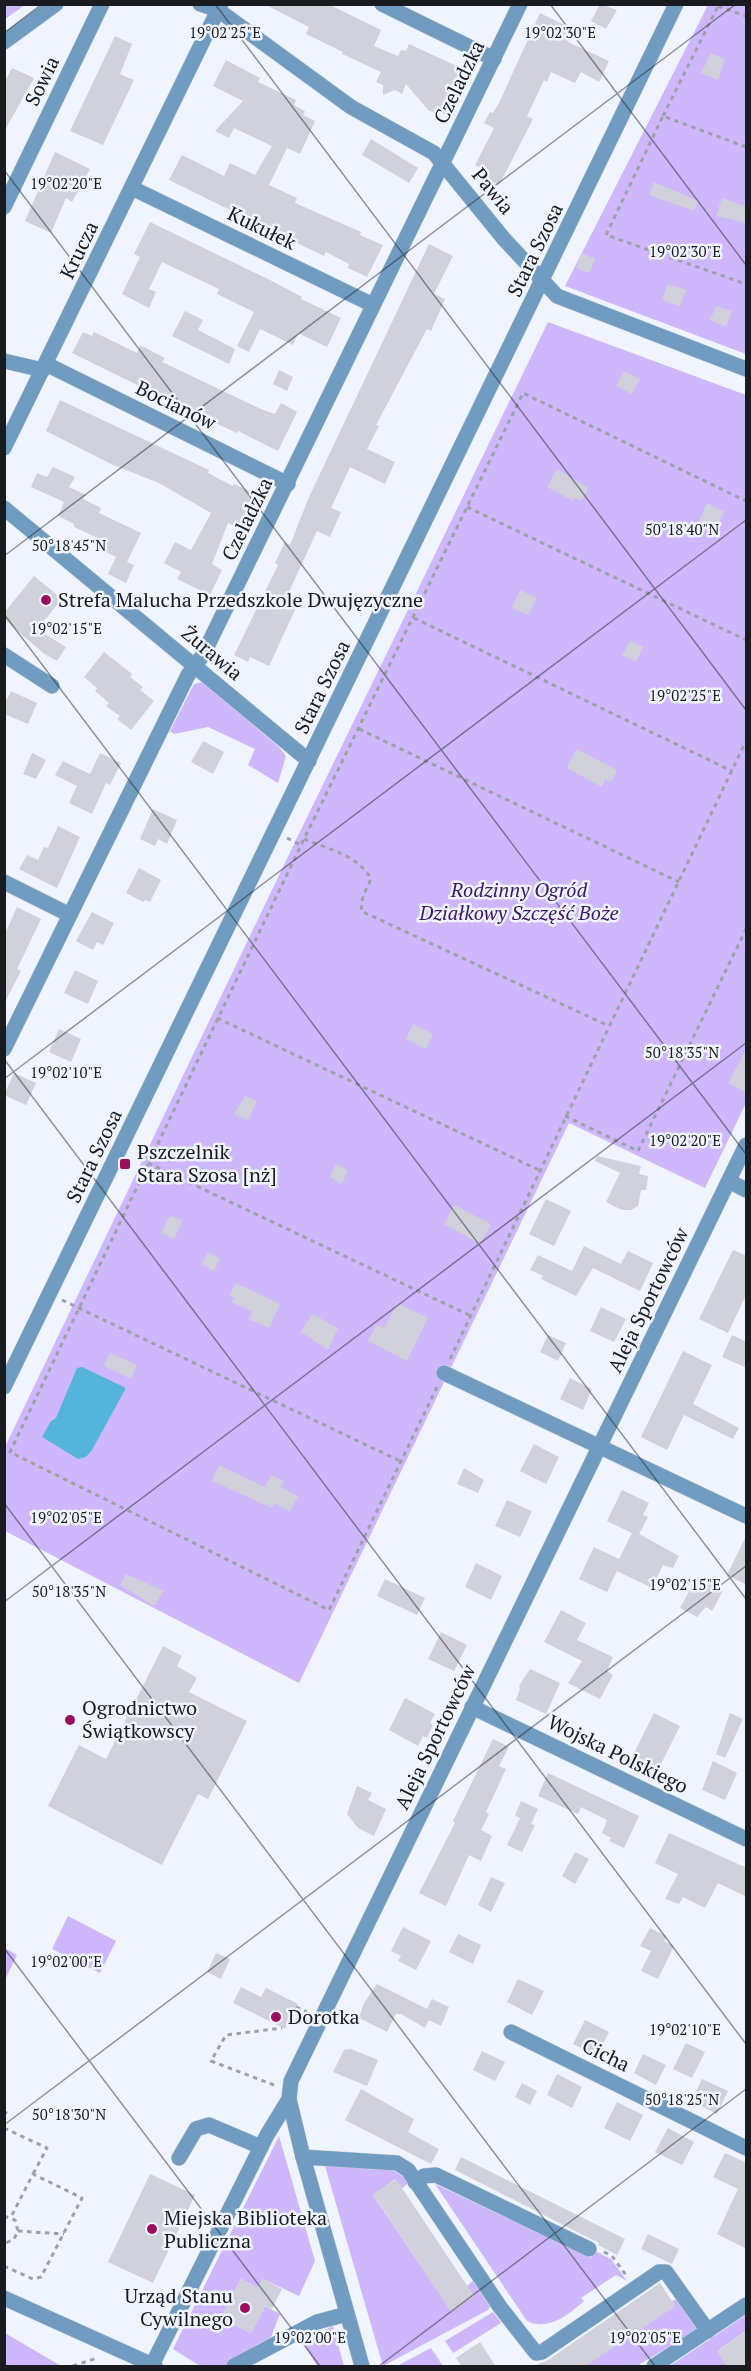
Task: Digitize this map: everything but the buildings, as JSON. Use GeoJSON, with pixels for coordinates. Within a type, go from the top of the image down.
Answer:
{"type":"FeatureCollection","features":[{"type":"Feature","properties":{"kind":"street"},"geometry":{"type":"LineString","coordinates":[[4,42],[56,4]]}},
{"type":"Feature","properties":{"kind":"street","name":"Sowia"},"geometry":{"type":"LineString","coordinates":[[4,207],[102,4]]}},
{"type":"Feature","properties":{"kind":"street"},"geometry":{"type":"LineString","coordinates":[[200,4],[220,7]]}},
{"type":"Feature","properties":{"kind":"street"},"geometry":{"type":"LineString","coordinates":[[382,4],[494,59]]}},
{"type":"Feature","properties":{"kind":"street","name":"Czeladzka"},"geometry":{"type":"LineString","coordinates":[[4,1049],[288,484],[520,4]]}},
{"type":"Feature","properties":{"kind":"street","name":"Stara Szosa"},"geometry":{"type":"LineString","coordinates":[[4,1387],[676,4]]}},
{"type":"Feature","properties":{"kind":"street","name":"Pawia"},"geometry":{"type":"LineString","coordinates":[[220,7],[351,107],[434,153],[542,282],[568,302],[747,369]]}},
{"type":"Feature","properties":{"kind":"street","name":"Krucza"},"geometry":{"type":"LineString","coordinates":[[4,448],[220,7]]}},
{"type":"Feature","properties":{"kind":"street","name":"Kukułek"},"geometry":{"type":"LineString","coordinates":[[132,188],[373,305]]}},
{"type":"Feature","properties":{"kind":"street"},"geometry":{"type":"LineString","coordinates":[[4,361],[44,367]]}},
{"type":"Feature","properties":{"kind":"street","name":"Bocianów"},"geometry":{"type":"LineString","coordinates":[[44,367],[288,484]]}},
{"type":"Feature","properties":{"kind":"street","name":"Żurawia"},"geometry":{"type":"LineString","coordinates":[[4,508],[309,761]]}},
{"type":"Feature","properties":{"kind":"street"},"geometry":{"type":"LineString","coordinates":[[4,656],[52,686]]}},
{"type":"Feature","properties":{"kind":"street"},"geometry":{"type":"LineString","coordinates":[[4,882],[70,915]]}},
{"type":"Feature","properties":{"kind":"street","name":"Aleja Sportowców"},"geometry":{"type":"LineString","coordinates":[[362,2367],[303,2157],[289,2099],[291,2081],[747,1145]]}},
{"type":"Feature","properties":{"kind":"street"},"geometry":{"type":"LineString","coordinates":[[729,1181],[747,1190]]}},
{"type":"Feature","properties":{"kind":"street"},"geometry":{"type":"LineString","coordinates":[[444,1373],[747,1516]]}},
{"type":"Feature","properties":{"kind":"street","name":"Wojska Polskiego"},"geometry":{"type":"LineString","coordinates":[[472,1707],[747,1839]]}},
{"type":"Feature","properties":{"kind":"street","name":"Cicha"},"geometry":{"type":"LineString","coordinates":[[511,2032],[747,2148]]}},
{"type":"Feature","properties":{"kind":"street"},"geometry":{"type":"LineString","coordinates":[[4,2298],[154,2366],[261,2147],[289,2099]]}},
{"type":"Feature","properties":{"kind":"street"},"geometry":{"type":"LineString","coordinates":[[179,2158],[196,2129],[209,2125],[261,2147]]}},
{"type":"Feature","properties":{"kind":"street"},"geometry":{"type":"LineString","coordinates":[[303,2157],[398,2163],[408,2170],[500,2307],[536,2353],[542,2352],[659,2272],[666,2272],[708,2331]]}},
{"type":"Feature","properties":{"kind":"street"},"geometry":{"type":"LineString","coordinates":[[415,2181],[424,2176],[436,2175],[589,2249]]}},
{"type":"Feature","properties":{"kind":"street"},"geometry":{"type":"LineString","coordinates":[[654,2367],[747,2306]]}},
{"type":"Feature","properties":{"kind":"street"},"geometry":{"type":"LineString","coordinates":[[234,2367],[317,2322],[347,2314]]}},
{"type":"Feature","properties":{"kind":"path"},"geometry":{"type":"LineString","coordinates":[[747,16],[719,5],[606,235],[747,284]]}},
{"type":"Feature","properties":{"kind":"path"},"geometry":{"type":"LineString","coordinates":[[663,116],[747,147]]}},
{"type":"Feature","properties":{"kind":"path"},"geometry":{"type":"LineString","coordinates":[[747,501],[523,393],[304,838],[9,1452],[329,1610],[747,741]]}},
{"type":"Feature","properties":{"kind":"path"},"geometry":{"type":"LineString","coordinates":[[467,507],[747,640]]}},
{"type":"Feature","properties":{"kind":"path"},"geometry":{"type":"LineString","coordinates":[[414,618],[732,771]]}},
{"type":"Feature","properties":{"kind":"path"},"geometry":{"type":"LineString","coordinates":[[359,729],[680,882]]}},
{"type":"Feature","properties":{"kind":"path"},"geometry":{"type":"LineString","coordinates":[[304,838],[353,859],[365,868],[371,879],[363,896],[361,911],[609,1026]]}},
{"type":"Feature","properties":{"kind":"path"},"geometry":{"type":"LineString","coordinates":[[566,1116],[638,1151],[747,929]]}},
{"type":"Feature","properties":{"kind":"path"},"geometry":{"type":"LineString","coordinates":[[218,1018],[539,1170]]}},
{"type":"Feature","properties":{"kind":"path"},"geometry":{"type":"LineString","coordinates":[[148,1163],[471,1316]]}},
{"type":"Feature","properties":{"kind":"path"},"geometry":{"type":"LineString","coordinates":[[78,1308],[402,1462]]}},
{"type":"Feature","properties":{"kind":"path"},"geometry":{"type":"LineString","coordinates":[[296,2007],[308,2013]]}},
{"type":"Feature","properties":{"kind":"path"},"geometry":{"type":"LineString","coordinates":[[275,2085],[210,2061],[226,2035],[282,2028]]}},
{"type":"Feature","properties":{"kind":"path"},"geometry":{"type":"LineString","coordinates":[[4,2128],[47,2148],[11,2217]]}},
{"type":"Feature","properties":{"kind":"path"},"geometry":{"type":"LineString","coordinates":[[4,2266],[33,2279],[41,2277],[82,2198],[33,2174]]}},
{"type":"Feature","properties":{"kind":"path"},"geometry":{"type":"LineString","coordinates":[[4,2216],[11,2217],[17,2224],[18,2231],[15,2240],[4,2244]]}},
{"type":"Feature","properties":{"kind":"path"},"geometry":{"type":"LineString","coordinates":[[18,2231],[64,2234]]}},
{"type":"Feature","properties":{"kind":"path"},"geometry":{"type":"LineString","coordinates":[[589,2249],[591,2245],[612,2256],[635,2288]]}},
{"type":"Feature","properties":{"kind":"path"},"geometry":{"type":"LineString","coordinates":[[74,2367],[100,2357]]}},
{"type":"Feature","properties":{"kind":"green space"},"geometry":{"type":"Polygon","coordinates":[[[5,4],[25,4],[25,5],[5,19],[5,4]]]}},
{"type":"Feature","properties":{"kind":"green space"},"geometry":{"type":"Polygon","coordinates":[[[708,5],[746,5],[746,354],[565,286],[708,5]]]}},
{"type":"Feature","properties":{"kind":"green space","name":"Rodzinny Ogród Działkowy Szczęść Boże"},"geometry":{"type":"Polygon","coordinates":[[[548,322],[746,395],[746,1103],[705,1188],[569,1123],[299,1683],[5,1531],[4,1449],[548,322]]]}},
{"type":"Feature","properties":{"kind":"green space"},"geometry":{"type":"Polygon","coordinates":[[[202,682],[279,747],[286,756],[278,783],[248,765],[255,749],[208,727],[174,734],[170,731],[194,684],[202,682]]]}},
{"type":"Feature","properties":{"kind":"green space"},"geometry":{"type":"Polygon","coordinates":[[[68,1916],[116,1941],[100,1973],[52,1949],[68,1916]]]}},
{"type":"Feature","properties":{"kind":"green space"},"geometry":{"type":"Polygon","coordinates":[[[5,1948],[17,1955],[5,1980],[5,1948]]]}},
{"type":"Feature","properties":{"kind":"green space"},"geometry":{"type":"Polygon","coordinates":[[[279,2136],[315,2261],[299,2296],[263,2279],[258,2288],[241,2279],[221,2318],[251,2333],[265,2306],[280,2314],[271,2337],[226,2366],[200,2366],[173,2349],[279,2136]]]}},
{"type":"Feature","properties":{"kind":"green space"},"geometry":{"type":"Polygon","coordinates":[[[325,2166],[382,2167],[401,2175],[409,2183],[402,2188],[395,2179],[373,2195],[451,2311],[474,2296],[467,2286],[473,2281],[490,2307],[488,2310],[383,2366],[325,2166]]]}},
{"type":"Feature","properties":{"kind":"green space"},"geometry":{"type":"Polygon","coordinates":[[[435,2184],[591,2258],[593,2250],[611,2259],[627,2281],[616,2275],[581,2298],[584,2301],[571,2312],[550,2323],[535,2324],[527,2321],[435,2184]]]}},
{"type":"Feature","properties":{"kind":"green space"},"geometry":{"type":"Polygon","coordinates":[[[677,2299],[696,2324],[696,2330],[637,2366],[584,2366],[675,2306],[672,2301],[677,2299]]]}},
{"type":"Feature","properties":{"kind":"green space"},"geometry":{"type":"Polygon","coordinates":[[[493,2312],[501,2323],[453,2353],[445,2341],[493,2312]]]}},
{"type":"Feature","properties":{"kind":"green space"},"geometry":{"type":"Polygon","coordinates":[[[746,2315],[746,2331],[717,2351],[727,2366],[670,2366],[746,2315]]]}},
{"type":"Feature","properties":{"kind":"green space"},"geometry":{"type":"Polygon","coordinates":[[[333,2326],[344,2366],[317,2366],[302,2341],[333,2326]]]}},
{"type":"Feature","properties":{"kind":"green space"},"geometry":{"type":"Polygon","coordinates":[[[5,2333],[61,2366],[5,2366],[5,2333]]]}},
{"type":"Feature","properties":{"kind":"green space"},"geometry":{"type":"Polygon","coordinates":[[[431,2348],[443,2366],[397,2366],[431,2348]]]}},
{"type":"Feature","properties":{"kind":"water"},"geometry":{"type":"Polygon","coordinates":[[[82,1367],[126,1388],[92,1450],[86,1457],[78,1459],[42,1437],[51,1421],[56,1418],[77,1368],[82,1367]]]}},
{"type":"Feature","properties":{"kind":"place","name":"Strefa Malucha Przedszkole Dwujęzyczne"},"geometry":{"type":"Point","coordinates":[46,600]}},
{"type":"Feature","properties":{"kind":"place","name":"Pszczelnik Stara Szosa [nż]"},"geometry":{"type":"Point","coordinates":[125,1164]}},
{"type":"Feature","properties":{"kind":"place","name":"Ogrodnictwo Świątkowscy"},"geometry":{"type":"Point","coordinates":[70,1720]}},
{"type":"Feature","properties":{"kind":"place","name":"Dorotka"},"geometry":{"type":"Point","coordinates":[276,2017]}},
{"type":"Feature","properties":{"kind":"place","name":"Miejska Biblioteka Publiczna"},"geometry":{"type":"Point","coordinates":[152,2229]}},
{"type":"Feature","properties":{"kind":"place","name":"Urząd Stanu Cywilnego"},"geometry":{"type":"Point","coordinates":[245,2308]}}]}
